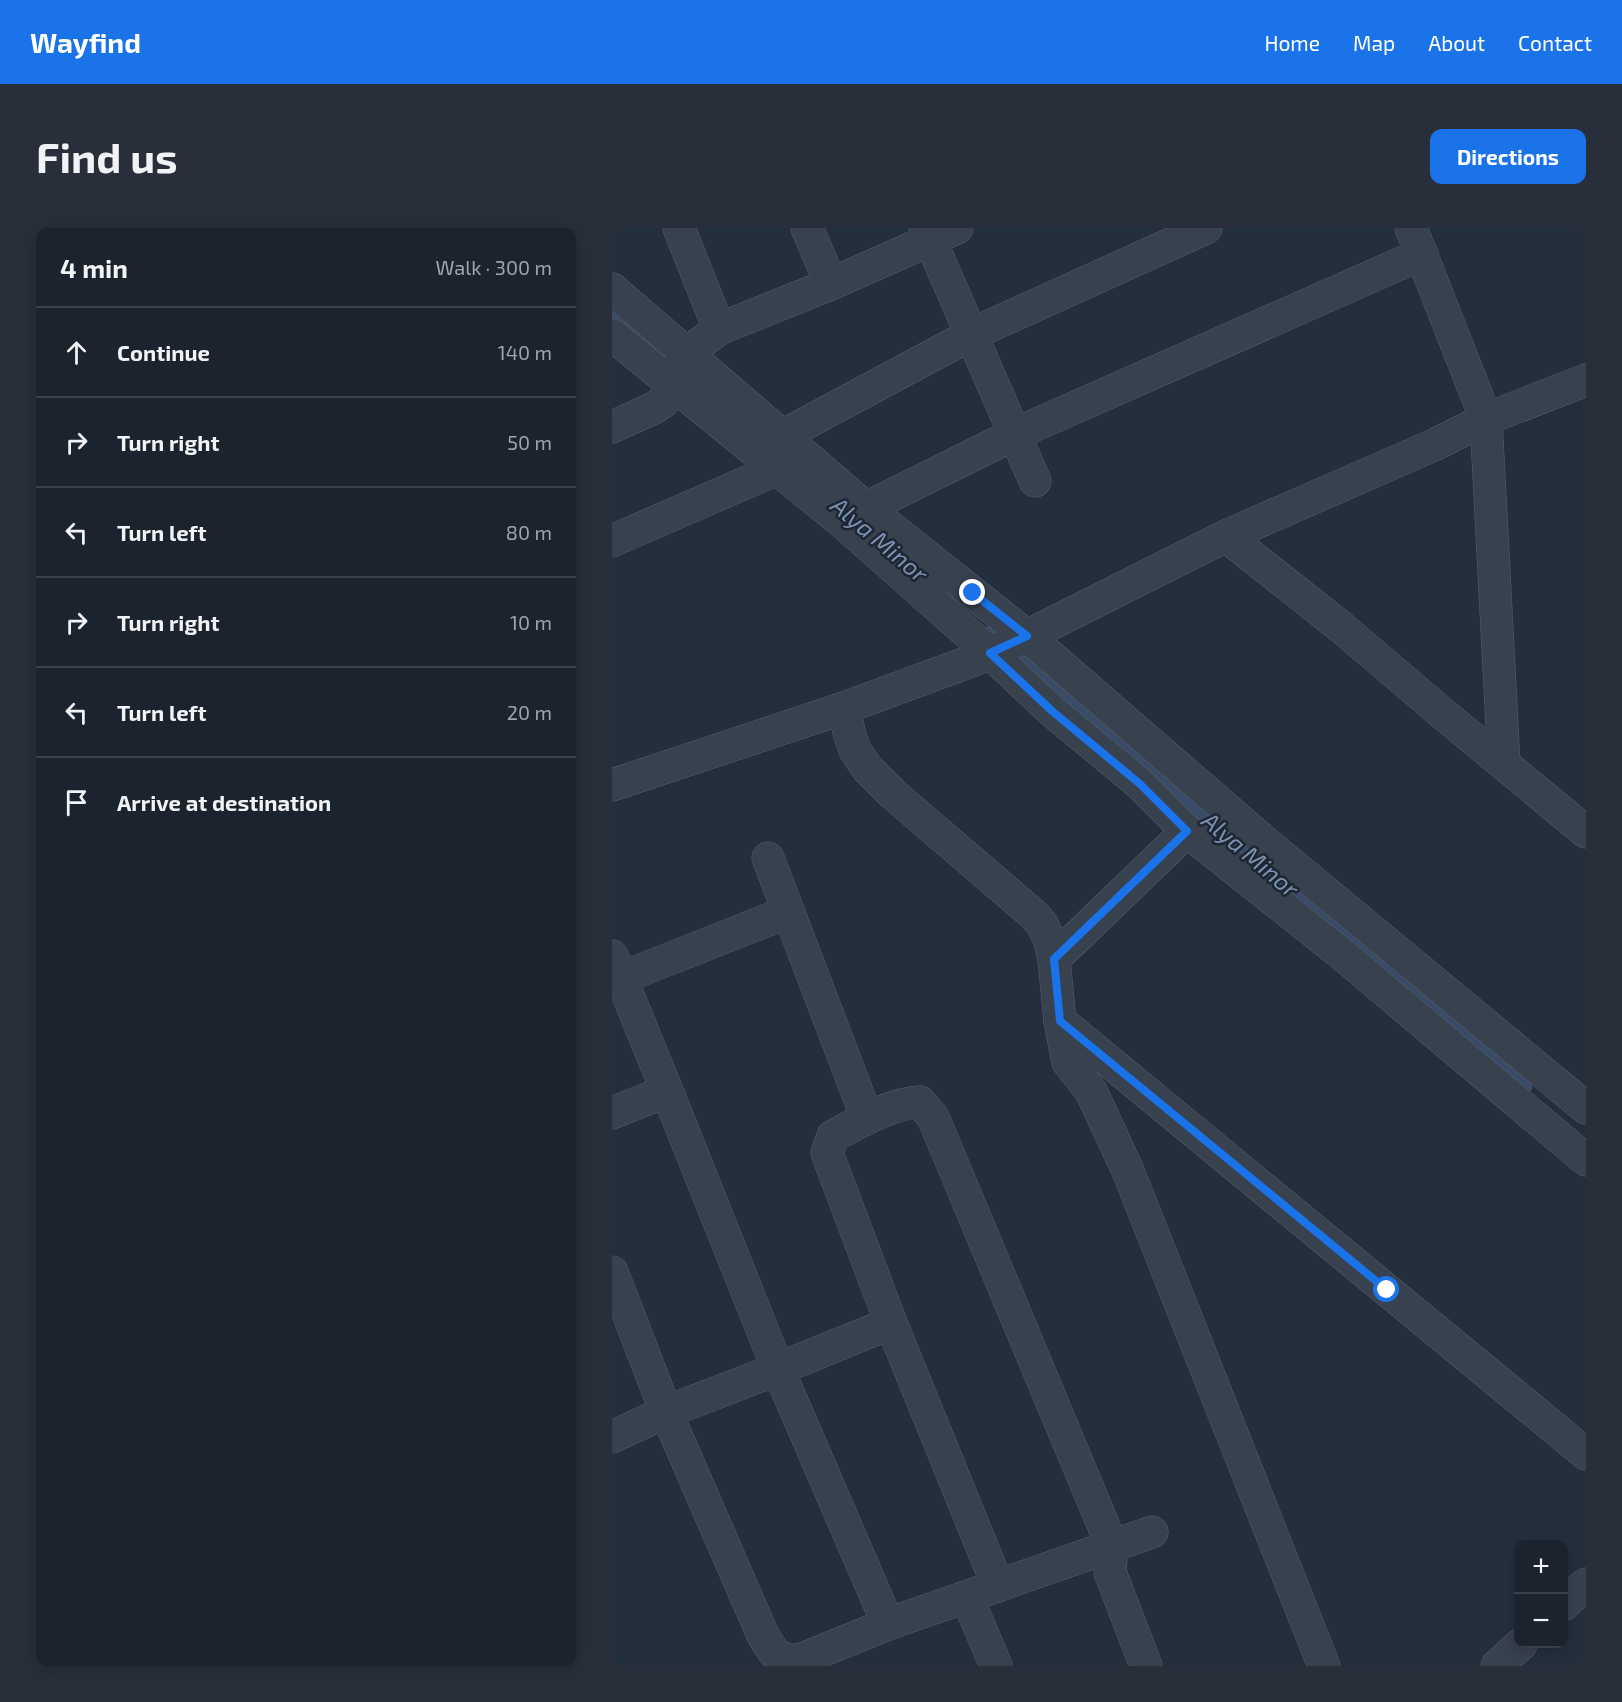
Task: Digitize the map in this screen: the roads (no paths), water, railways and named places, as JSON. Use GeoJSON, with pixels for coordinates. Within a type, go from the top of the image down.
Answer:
{"type":"FeatureCollection","features":[{"type":"Feature","properties":{"kind":"street"},"geometry":{"type":"LineString","coordinates":[[679,228],[719,329]]}},
{"type":"Feature","properties":{"kind":"street"},"geometry":{"type":"LineString","coordinates":[[807,228],[831,285]]}},
{"type":"Feature","properties":{"kind":"street"},"geometry":{"type":"LineString","coordinates":[[782,436],[972,334],[1206,228]]}},
{"type":"Feature","properties":{"kind":"street"},"geometry":{"type":"LineString","coordinates":[[612,427],[663,402],[686,354],[719,329],[831,285],[937,232],[972,334],[1035,481]]}},
{"type":"Feature","properties":{"kind":"street"},"geometry":{"type":"LineString","coordinates":[[866,508],[1417,241],[1486,419],[1503,764]]}},
{"type":"Feature","properties":{"kind":"street"},"geometry":{"type":"LineString","coordinates":[[612,289],[866,508],[1027,636],[1259,837],[1586,1108]]}},
{"type":"Feature","properties":{"kind":"street"},"geometry":{"type":"LineString","coordinates":[[612,335],[841,521],[1052,711],[1140,784],[1187,831],[1338,951],[1586,1160]]}},
{"type":"Feature","properties":{"kind":"street"},"geometry":{"type":"LineString","coordinates":[[612,785],[844,708],[990,653],[1226,536],[1434,445],[1486,419],[1586,380]]}},
{"type":"Feature","properties":{"kind":"street"},"geometry":{"type":"LineString","coordinates":[[612,541],[777,469]]}},
{"type":"Feature","properties":{"kind":"street"},"geometry":{"type":"LineString","coordinates":[[1226,536],[1341,627],[1586,832]]}},
{"type":"Feature","properties":{"kind":"street"},"geometry":{"type":"LineString","coordinates":[[844,708],[849,736],[867,768],[894,795],[1042,924],[1050,941],[1054,959],[1060,1021],[1068,1062],[1090,1091],[1128,1172],[1324,1666]]}},
{"type":"Feature","properties":{"kind":"street"},"geometry":{"type":"LineString","coordinates":[[1054,959],[1187,831]]}},
{"type":"Feature","properties":{"kind":"street"},"geometry":{"type":"LineString","coordinates":[[768,858],[867,1118]]}},
{"type":"Feature","properties":{"kind":"street"},"geometry":{"type":"LineString","coordinates":[[788,912],[616,967],[668,1091],[778,1370],[888,1624]]}},
{"type":"Feature","properties":{"kind":"street"},"geometry":{"type":"LineString","coordinates":[[1060,1021],[1586,1454]]}},
{"type":"Feature","properties":{"kind":"street"},"geometry":{"type":"LineString","coordinates":[[612,1113],[668,1091]]}},
{"type":"Feature","properties":{"kind":"street"},"geometry":{"type":"LineString","coordinates":[[998,1586],[891,1323],[827,1153],[833,1136],[867,1118],[909,1102],[920,1102],[933,1117],[1112,1546],[1110,1572],[1146,1666]]}},
{"type":"Feature","properties":{"kind":"street"},"geometry":{"type":"LineString","coordinates":[[612,1272],[666,1412],[762,1633],[775,1654],[784,1659],[792,1661],[848,1654],[888,1624],[1152,1532]]}},
{"type":"Feature","properties":{"kind":"street"},"geometry":{"type":"LineString","coordinates":[[612,1437],[666,1412],[778,1370],[891,1323]]}},
{"type":"Feature","properties":{"kind":"street"},"geometry":{"type":"LineString","coordinates":[[1568,1600],[1586,1584]]}},
{"type":"Feature","properties":{"kind":"street"},"geometry":{"type":"LineString","coordinates":[[967,1597],[996,1666]]}},
{"type":"Feature","properties":{"kind":"street"},"geometry":{"type":"LineString","coordinates":[[1497,1666],[1517,1648]]}},
{"type":"Feature","properties":{"kind":"waterway","name":"Alya Minor"},"geometry":{"type":"LineString","coordinates":[[612,314],[669,362]]}},
{"type":"Feature","properties":{"kind":"waterway","name":"Alya Minor"},"geometry":{"type":"LineString","coordinates":[[994,638],[1520,1084]]}}]}
